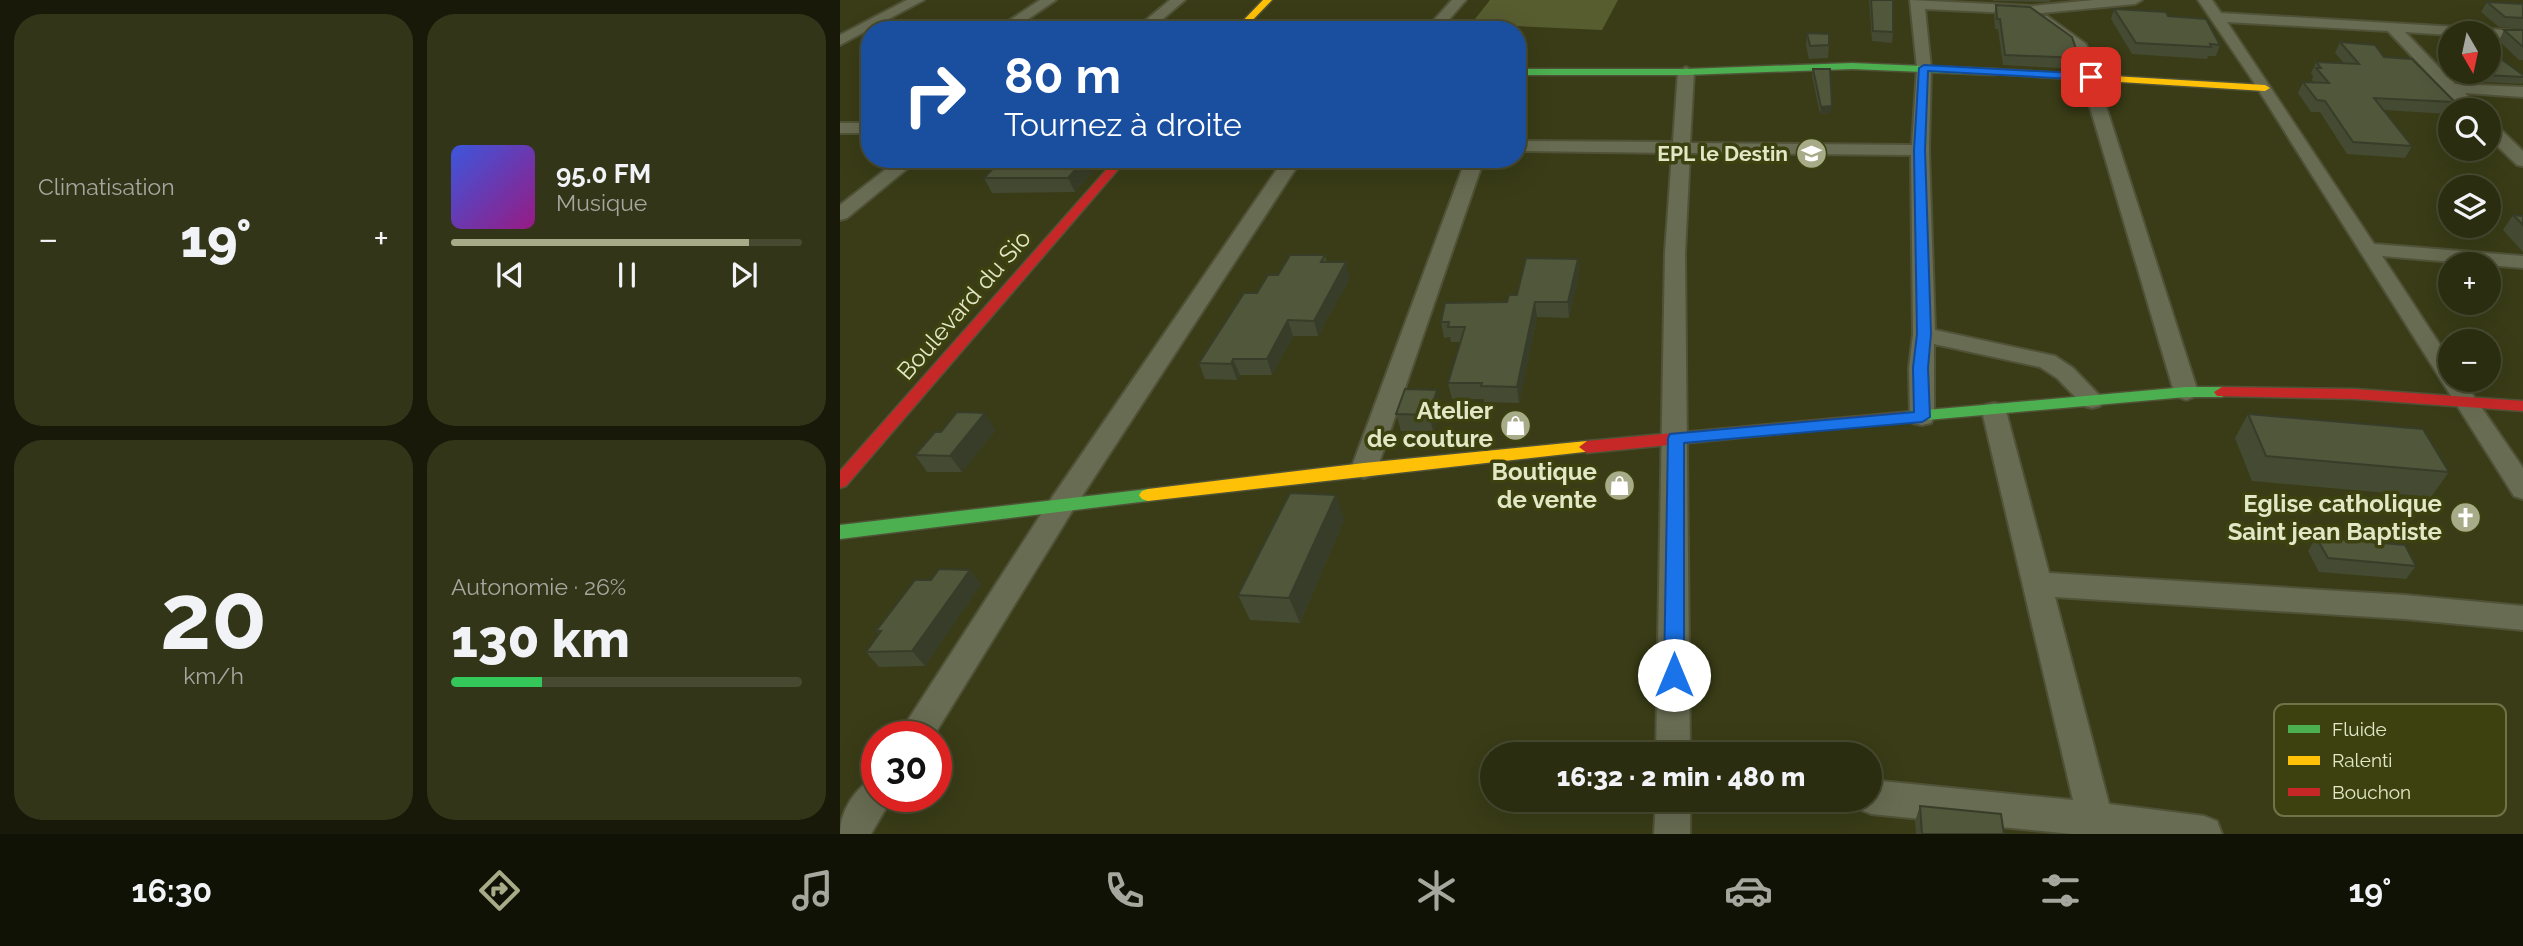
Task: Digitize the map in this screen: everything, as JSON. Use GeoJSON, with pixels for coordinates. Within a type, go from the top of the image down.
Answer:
{"type":"FeatureCollection","features":[{"type":"Feature","properties":{"kind":"street"},"geometry":{"type":"LineString","coordinates":[[874,21],[917,0]]}},
{"type":"Feature","properties":{"kind":"street"},"geometry":{"type":"LineString","coordinates":[[1016,21],[1049,0]]}},
{"type":"Feature","properties":{"kind":"street"},"geometry":{"type":"LineString","coordinates":[[1152,21],[1178,0]]}},
{"type":"Feature","properties":{"kind":"street"},"geometry":{"type":"LineString","coordinates":[[1247,21],[1268,0]]}},
{"type":"Feature","properties":{"kind":"street"},"geometry":{"type":"LineString","coordinates":[[1440,21],[1459,0]]}},
{"type":"Feature","properties":{"kind":"street"},"geometry":{"type":"LineString","coordinates":[[1922,417],[1921,368],[1924,334],[1920,150],[1924,68],[1917,2],[2032,10],[2059,4],[2135,0]]}},
{"type":"Feature","properties":{"kind":"street"},"geometry":{"type":"LineString","coordinates":[[2205,0],[2265,88],[2438,359]]}},
{"type":"Feature","properties":{"kind":"street"},"geometry":{"type":"LineString","coordinates":[[2032,10],[2079,44],[2186,392]]}},
{"type":"Feature","properties":{"kind":"street"},"geometry":{"type":"LineString","coordinates":[[2217,17],[2523,35]]}},
{"type":"Feature","properties":{"kind":"street"},"geometry":{"type":"LineString","coordinates":[[2392,27],[2460,98]]}},
{"type":"Feature","properties":{"kind":"street"},"geometry":{"type":"LineString","coordinates":[[844,36],[861,28]]}},
{"type":"Feature","properties":{"kind":"street"},"geometry":{"type":"LineString","coordinates":[[1526,72],[1686,72],[1852,66],[2265,88]]}},
{"type":"Feature","properties":{"kind":"street"},"geometry":{"type":"LineString","coordinates":[[1673,742],[1675,253],[1686,72]]}},
{"type":"Feature","properties":{"kind":"street"},"geometry":{"type":"LineString","coordinates":[[2450,88],[2523,92]]}},
{"type":"Feature","properties":{"kind":"street"},"geometry":{"type":"LineString","coordinates":[[843,128],[861,118]]}},
{"type":"Feature","properties":{"kind":"street"},"geometry":{"type":"LineString","coordinates":[[843,128],[861,128]]}},
{"type":"Feature","properties":{"kind":"street"},"geometry":{"type":"LineString","coordinates":[[2501,140],[2523,161]]}},
{"type":"Feature","properties":{"kind":"street"},"geometry":{"type":"LineString","coordinates":[[1526,146],[1920,150]]}},
{"type":"Feature","properties":{"kind":"street"},"geometry":{"type":"LineString","coordinates":[[840,215],[899,168]]}},
{"type":"Feature","properties":{"kind":"street","name":"Boulevard du Sio"},"geometry":{"type":"LineString","coordinates":[[840,482],[1114,168]]}},
{"type":"Feature","properties":{"kind":"street"},"geometry":{"type":"LineString","coordinates":[[924,721],[1061,506],[1287,168]]}},
{"type":"Feature","properties":{"kind":"street"},"geometry":{"type":"LineString","coordinates":[[1364,469],[1472,168]]}},
{"type":"Feature","properties":{"kind":"street"},"geometry":{"type":"LineString","coordinates":[[2368,249],[2523,262]]}},
{"type":"Feature","properties":{"kind":"street"},"geometry":{"type":"LineString","coordinates":[[1924,334],[2047,361],[2065,373],[2092,400]]}},
{"type":"Feature","properties":{"kind":"street"},"geometry":{"type":"LineString","coordinates":[[840,531],[1364,469],[2092,400],[2186,392],[2438,386]]}},
{"type":"Feature","properties":{"kind":"street"},"geometry":{"type":"LineString","coordinates":[[2459,392],[2523,489]]}},
{"type":"Feature","properties":{"kind":"street"},"geometry":{"type":"LineString","coordinates":[[2474,392],[2523,407]]}},
{"type":"Feature","properties":{"kind":"street"},"geometry":{"type":"LineString","coordinates":[[1994,411],[2095,819]]}},
{"type":"Feature","properties":{"kind":"street"},"geometry":{"type":"LineString","coordinates":[[2035,584],[2405,607],[2523,618]]}},
{"type":"Feature","properties":{"kind":"street"},"geometry":{"type":"LineString","coordinates":[[1882,798],[2095,819],[2204,834]]}},
{"type":"Feature","properties":{"kind":"street"},"geometry":{"type":"LineString","coordinates":[[850,834],[865,812]]}},
{"type":"Feature","properties":{"kind":"street"},"geometry":{"type":"LineString","coordinates":[[1672,834],[1673,812]]}},
{"type":"Feature","properties":{"kind":"green space"},"geometry":{"type":"Polygon","coordinates":[[[1490,0],[1618,0],[1602,30],[1526,27],[1526,21],[1473,21],[1490,0]]]}},
{"type":"Feature","properties":{"kind":"building"},"geometry":{"type":"Polygon","coordinates":[[[1871,0],[1893,0],[1893,32],[1873,31],[1871,0]]]}},
{"type":"Feature","properties":{"kind":"building"},"geometry":{"type":"Polygon","coordinates":[[[2487,2],[2523,4],[2523,18],[2505,17],[2487,2]]]}},
{"type":"Feature","properties":{"kind":"building"},"geometry":{"type":"Polygon","coordinates":[[[1996,5],[2030,7],[2072,37],[2079,58],[2005,55],[1996,5]]]}},
{"type":"Feature","properties":{"kind":"building"},"geometry":{"type":"Polygon","coordinates":[[[2114,9],[2166,12],[2168,16],[2206,19],[2220,45],[2210,44],[2211,47],[2136,43],[2114,9]]]}},
{"type":"Feature","properties":{"kind":"building"},"geometry":{"type":"Polygon","coordinates":[[[2504,30],[2523,30],[2523,47],[2504,30]]]}},
{"type":"Feature","properties":{"kind":"building"},"geometry":{"type":"Polygon","coordinates":[[[1807,33],[1829,34],[1829,45],[1810,46],[1807,33]]]}},
{"type":"Feature","properties":{"kind":"building"},"geometry":{"type":"Polygon","coordinates":[[[2340,42],[2375,45],[2384,57],[2412,59],[2451,98],[2438,98],[2438,101],[2374,98],[2412,146],[2353,142],[2325,101],[2317,100],[2303,82],[2329,83],[2316,68],[2321,68],[2316,62],[2359,64],[2340,42]]]}},
{"type":"Feature","properties":{"kind":"building"},"geometry":{"type":"Polygon","coordinates":[[[2501,59],[2523,75],[2501,76],[2501,59]]]}},
{"type":"Feature","properties":{"kind":"building"},"geometry":{"type":"Polygon","coordinates":[[[1813,69],[1830,69],[1832,106],[1821,107],[1813,69]]]}},
{"type":"Feature","properties":{"kind":"building"},"geometry":{"type":"Polygon","coordinates":[[[993,168],[1077,168],[1068,178],[984,178],[993,168]]]}},
{"type":"Feature","properties":{"kind":"building"},"geometry":{"type":"Polygon","coordinates":[[[2513,215],[2523,216],[2523,225],[2513,215]]]}},
{"type":"Feature","properties":{"kind":"building"},"geometry":{"type":"Polygon","coordinates":[[[1290,255],[1325,255],[1321,262],[1346,262],[1314,321],[1288,320],[1267,359],[1233,359],[1231,364],[1199,363],[1244,293],[1257,293],[1268,275],[1278,275],[1290,255]]]}},
{"type":"Feature","properties":{"kind":"building"},"geometry":{"type":"Polygon","coordinates":[[[1526,258],[1578,259],[1568,302],[1535,302],[1517,387],[1448,383],[1465,327],[1448,327],[1449,322],[1441,322],[1445,303],[1507,302],[1509,295],[1517,295],[1526,258]]]}},
{"type":"Feature","properties":{"kind":"building"},"geometry":{"type":"Polygon","coordinates":[[[1405,389],[1437,390],[1429,415],[1396,414],[1405,389]]]}},
{"type":"Feature","properties":{"kind":"building"},"geometry":{"type":"Polygon","coordinates":[[[957,412],[985,413],[950,456],[915,455],[935,432],[941,432],[957,412]]]}},
{"type":"Feature","properties":{"kind":"building"},"geometry":{"type":"Polygon","coordinates":[[[2248,414],[2423,429],[2449,472],[2266,456],[2248,414]]]}},
{"type":"Feature","properties":{"kind":"building"},"geometry":{"type":"Polygon","coordinates":[[[1290,493],[1336,495],[1289,598],[1238,595],[1290,493]]]}},
{"type":"Feature","properties":{"kind":"building"},"geometry":{"type":"Polygon","coordinates":[[[2316,537],[2405,545],[2416,566],[2328,558],[2316,537]]]}},
{"type":"Feature","properties":{"kind":"building"},"geometry":{"type":"Polygon","coordinates":[[[939,569],[970,570],[912,651],[866,652],[881,631],[876,631],[915,580],[931,580],[939,569]]]}},
{"type":"Feature","properties":{"kind":"building"},"geometry":{"type":"Polygon","coordinates":[[[1920,806],[2001,814],[2004,834],[1922,834],[1920,806]]]}},
{"type":"Feature","properties":{"kind":"traffic: fast"},"geometry":{"type":"LineString","coordinates":[[1526,72],[1686,72],[1852,66],[1995,72]]}},
{"type":"Feature","properties":{"kind":"traffic: fast"},"geometry":{"type":"LineString","coordinates":[[1904,417],[2186,392],[2222,392]]}},
{"type":"Feature","properties":{"kind":"traffic: fast"},"geometry":{"type":"LineString","coordinates":[[840,532],[1148,495]]}},
{"type":"Feature","properties":{"kind":"traffic: slow"},"geometry":{"type":"LineString","coordinates":[[1247,21],[1268,0]]}},
{"type":"Feature","properties":{"kind":"traffic: slow"},"geometry":{"type":"LineString","coordinates":[[1995,72],[2265,88]]}},
{"type":"Feature","properties":{"kind":"traffic: slow"},"geometry":{"type":"LineString","coordinates":[[1148,495],[1364,469],[1587,447]]}},
{"type":"Feature","properties":{"kind":"traffic: jam"},"geometry":{"type":"LineString","coordinates":[[840,482],[1114,168]]}},
{"type":"Feature","properties":{"kind":"traffic: jam"},"geometry":{"type":"LineString","coordinates":[[2222,392],[2355,394],[2523,406]]}},
{"type":"Feature","properties":{"kind":"traffic: jam"},"geometry":{"type":"LineString","coordinates":[[1587,447],[1904,417]]}},
{"type":"Feature","properties":{"kind":"place","name":"EPL le Destin"},"geometry":{"type":"Point","coordinates":[1811,154]}},
{"type":"Feature","properties":{"kind":"place","name":"Atelier de couture"},"geometry":{"type":"Point","coordinates":[1516,425]}},
{"type":"Feature","properties":{"kind":"place","name":"Boutique de vente"},"geometry":{"type":"Point","coordinates":[1620,486]}},
{"type":"Feature","properties":{"kind":"place","name":"Eglise catholique Saint jean Baptiste"},"geometry":{"type":"Point","coordinates":[2465,518]}},
{"type":"Feature","properties":{"kind":"route"},"geometry":{"type":"LineString","coordinates":[[1674,675],[1676,438],[1922,417],[1921,368],[1924,334],[1920,150],[1924,68],[2091,77]]}}]}
